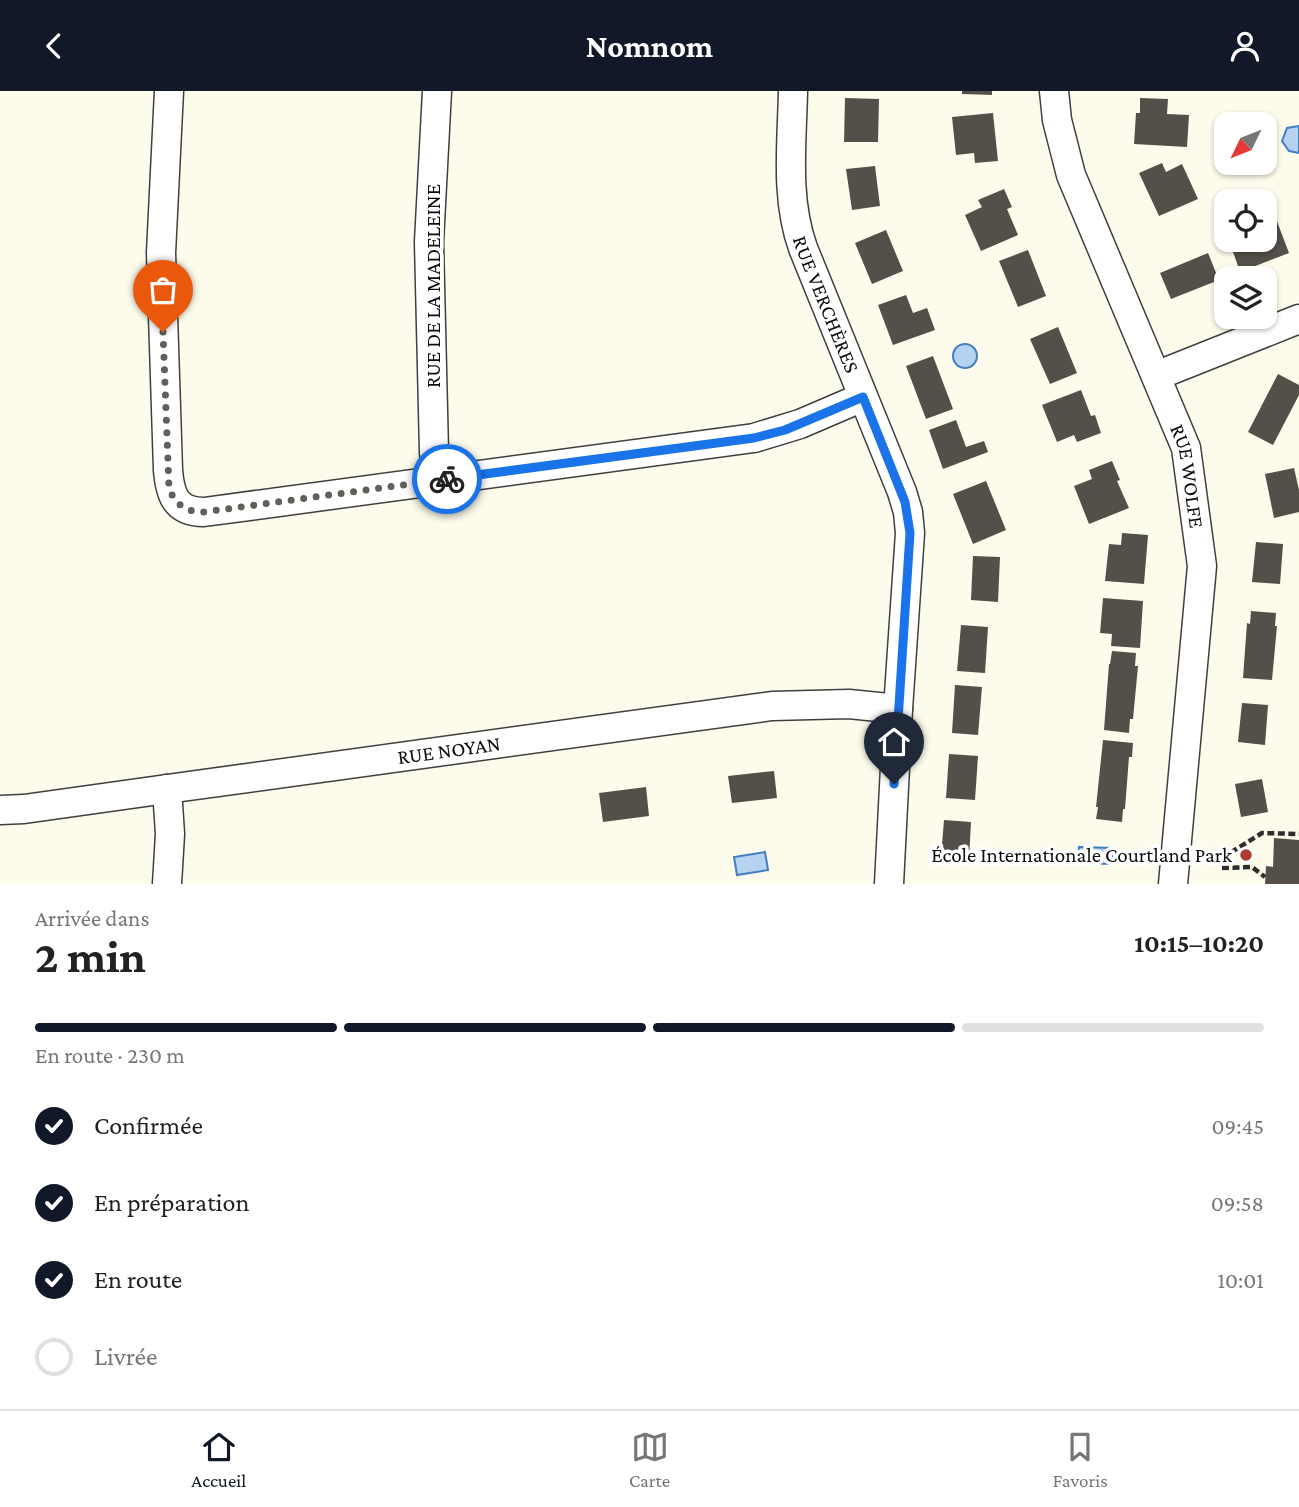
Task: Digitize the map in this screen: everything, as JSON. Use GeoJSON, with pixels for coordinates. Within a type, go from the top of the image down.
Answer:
{"type":"FeatureCollection","features":[{"type":"Feature","properties":{"kind":"street"},"geometry":{"type":"LineString","coordinates":[[169,91],[161,253],[168,470],[169,488],[175,500],[185,508],[204,512],[754,438],[793,427],[863,397]]}},
{"type":"Feature","properties":{"kind":"street","name":"RUE DE LA MADELEINE"},"geometry":{"type":"LineString","coordinates":[[437,481],[433,425],[429,242],[438,91]]}},
{"type":"Feature","properties":{"kind":"street","name":"RUE VERCHÈRES"},"geometry":{"type":"LineString","coordinates":[[793,91],[791,185],[795,223],[905,502],[909,522],[910,543],[889,884]]}},
{"type":"Feature","properties":{"kind":"street","name":"RUE WOLFE"},"geometry":{"type":"LineString","coordinates":[[1054,91],[1057,120],[1071,174],[1186,448],[1202,566],[1173,884]]}},
{"type":"Feature","properties":{"kind":"street"},"geometry":{"type":"LineString","coordinates":[[1156,376],[1299,319]]}},
{"type":"Feature","properties":{"kind":"street","name":"RUE NOYAN"},"geometry":{"type":"LineString","coordinates":[[0,810],[24,809],[772,706],[849,704],[898,709]]}},
{"type":"Feature","properties":{"kind":"street"},"geometry":{"type":"LineString","coordinates":[[167,789],[170,834],[167,884]]}},
{"type":"Feature","properties":{"kind":"path"},"geometry":{"type":"LineString","coordinates":[[1222,858],[1262,834],[1299,834]]}},
{"type":"Feature","properties":{"kind":"path"},"geometry":{"type":"LineString","coordinates":[[1222,868],[1252,867],[1265,877]]}},
{"type":"Feature","properties":{"kind":"water"},"geometry":{"type":"Polygon","coordinates":[[[1299,126],[1299,153],[1289,151],[1282,141],[1287,128],[1299,126]]]}},
{"type":"Feature","properties":{"kind":"water"},"geometry":{"type":"Polygon","coordinates":[[[965,344],[974,347],[977,356],[974,365],[965,368],[956,365],[953,356],[956,347],[965,344]]]}},
{"type":"Feature","properties":{"kind":"water"},"geometry":{"type":"Polygon","coordinates":[[[1079,847],[1113,848],[1113,864],[1078,863],[1079,847]]]}},
{"type":"Feature","properties":{"kind":"water"},"geometry":{"type":"Polygon","coordinates":[[[765,852],[768,870],[737,875],[734,857],[765,852]]]}},
{"type":"Feature","properties":{"kind":"building"},"geometry":{"type":"Polygon","coordinates":[[[962,91],[992,91],[992,95],[962,94],[962,91]]]}},
{"type":"Feature","properties":{"kind":"building"},"geometry":{"type":"Polygon","coordinates":[[[845,98],[879,99],[878,142],[844,142],[845,98]]]}},
{"type":"Feature","properties":{"kind":"building"},"geometry":{"type":"Polygon","coordinates":[[[1140,98],[1168,99],[1167,114],[1189,115],[1187,147],[1134,144],[1140,98]]]}},
{"type":"Feature","properties":{"kind":"building"},"geometry":{"type":"Polygon","coordinates":[[[993,113],[998,161],[975,163],[974,153],[956,155],[952,117],[993,113]]]}},
{"type":"Feature","properties":{"kind":"building"},"geometry":{"type":"Polygon","coordinates":[[[1162,163],[1166,172],[1182,164],[1198,199],[1159,216],[1139,173],[1162,163]]]}},
{"type":"Feature","properties":{"kind":"building"},"geometry":{"type":"Polygon","coordinates":[[[875,166],[880,206],[852,210],[846,169],[875,166]]]}},
{"type":"Feature","properties":{"kind":"building"},"geometry":{"type":"Polygon","coordinates":[[[1004,189],[1012,207],[1007,209],[1018,235],[981,251],[965,215],[982,207],[978,200],[1004,189]]]}},
{"type":"Feature","properties":{"kind":"building"},"geometry":{"type":"Polygon","coordinates":[[[1277,221],[1289,253],[1255,266],[1238,266],[1233,252],[1277,252],[1277,221]]]}},
{"type":"Feature","properties":{"kind":"building"},"geometry":{"type":"Polygon","coordinates":[[[886,230],[903,271],[872,284],[855,243],[886,230]]]}},
{"type":"Feature","properties":{"kind":"building"},"geometry":{"type":"Polygon","coordinates":[[[1028,250],[1046,296],[1018,307],[999,261],[1028,250]]]}},
{"type":"Feature","properties":{"kind":"building"},"geometry":{"type":"Polygon","coordinates":[[[1208,253],[1214,268],[1214,282],[1171,299],[1160,273],[1208,253]]]}},
{"type":"Feature","properties":{"kind":"building"},"geometry":{"type":"Polygon","coordinates":[[[906,295],[913,313],[927,308],[935,330],[893,345],[878,305],[906,295]]]}},
{"type":"Feature","properties":{"kind":"building"},"geometry":{"type":"Polygon","coordinates":[[[1058,327],[1077,373],[1050,384],[1030,339],[1058,327]]]}},
{"type":"Feature","properties":{"kind":"building"},"geometry":{"type":"Polygon","coordinates":[[[933,356],[953,409],[926,419],[906,366],[933,356]]]}},
{"type":"Feature","properties":{"kind":"building"},"geometry":{"type":"Polygon","coordinates":[[[1278,374],[1299,385],[1299,395],[1273,445],[1248,432],[1278,374]]]}},
{"type":"Feature","properties":{"kind":"building"},"geometry":{"type":"Polygon","coordinates":[[[1081,390],[1091,416],[1095,415],[1101,433],[1077,442],[1074,435],[1057,442],[1042,405],[1081,390]]]}},
{"type":"Feature","properties":{"kind":"building"},"geometry":{"type":"Polygon","coordinates":[[[956,420],[966,447],[984,441],[988,452],[943,469],[929,430],[956,420]]]}},
{"type":"Feature","properties":{"kind":"building"},"geometry":{"type":"Polygon","coordinates":[[[1112,461],[1120,480],[1117,481],[1129,508],[1089,524],[1074,486],[1092,479],[1089,470],[1112,461]]]}},
{"type":"Feature","properties":{"kind":"building"},"geometry":{"type":"Polygon","coordinates":[[[1294,468],[1299,490],[1299,512],[1274,518],[1265,474],[1294,468]]]}},
{"type":"Feature","properties":{"kind":"building"},"geometry":{"type":"Polygon","coordinates":[[[986,481],[1006,530],[973,544],[953,494],[986,481]]]}},
{"type":"Feature","properties":{"kind":"building"},"geometry":{"type":"Polygon","coordinates":[[[1122,533],[1148,535],[1144,584],[1105,581],[1109,544],[1121,545],[1122,533]]]}},
{"type":"Feature","properties":{"kind":"building"},"geometry":{"type":"Polygon","coordinates":[[[1256,542],[1283,544],[1280,584],[1252,582],[1256,542]]]}},
{"type":"Feature","properties":{"kind":"building"},"geometry":{"type":"Polygon","coordinates":[[[973,556],[1000,557],[998,602],[971,600],[973,556]]]}},
{"type":"Feature","properties":{"kind":"building"},"geometry":{"type":"Polygon","coordinates":[[[1103,598],[1143,601],[1140,648],[1111,646],[1112,634],[1100,633],[1103,598]]]}},
{"type":"Feature","properties":{"kind":"building"},"geometry":{"type":"Polygon","coordinates":[[[1251,611],[1276,613],[1272,680],[1243,678],[1247,623],[1250,624],[1251,611]]]}},
{"type":"Feature","properties":{"kind":"building"},"geometry":{"type":"Polygon","coordinates":[[[961,625],[988,627],[985,673],[957,671],[961,625]]]}},
{"type":"Feature","properties":{"kind":"building"},"geometry":{"type":"Polygon","coordinates":[[[1112,651],[1136,653],[1135,666],[1138,666],[1133,719],[1130,719],[1129,733],[1104,730],[1112,651]]]}},
{"type":"Feature","properties":{"kind":"building"},"geometry":{"type":"Polygon","coordinates":[[[955,685],[982,687],[978,735],[952,733],[955,685]]]}},
{"type":"Feature","properties":{"kind":"building"},"geometry":{"type":"Polygon","coordinates":[[[1242,703],[1268,705],[1265,745],[1238,742],[1242,703]]]}},
{"type":"Feature","properties":{"kind":"building"},"geometry":{"type":"Polygon","coordinates":[[[1103,740],[1133,743],[1122,822],[1096,819],[1103,740]]]}},
{"type":"Feature","properties":{"kind":"building"},"geometry":{"type":"Polygon","coordinates":[[[949,754],[978,756],[975,800],[946,798],[949,754]]]}},
{"type":"Feature","properties":{"kind":"building"},"geometry":{"type":"Polygon","coordinates":[[[774,771],[777,798],[732,803],[728,776],[774,771]]]}},
{"type":"Feature","properties":{"kind":"building"},"geometry":{"type":"Polygon","coordinates":[[[1262,779],[1268,812],[1241,817],[1235,784],[1262,779]]]}},
{"type":"Feature","properties":{"kind":"building"},"geometry":{"type":"Polygon","coordinates":[[[646,787],[649,816],[603,822],[599,793],[646,787]]]}},
{"type":"Feature","properties":{"kind":"building"},"geometry":{"type":"Polygon","coordinates":[[[944,820],[971,822],[969,859],[941,857],[944,820]]]}},
{"type":"Feature","properties":{"kind":"building"},"geometry":{"type":"Polygon","coordinates":[[[1274,838],[1299,840],[1299,884],[1265,884],[1266,866],[1273,867],[1274,838]]]}},
{"type":"Feature","properties":{"kind":"way so far"},"geometry":{"type":"LineString","coordinates":[[163,332],[169,488],[175,500],[185,508],[204,512],[447,479]]}},
{"type":"Feature","properties":{"kind":"place","name":"École Internationale Courtland Park"},"geometry":{"type":"Point","coordinates":[1246,855]}},
{"type":"Feature","properties":{"kind":"route"},"geometry":{"type":"LineString","coordinates":[[447,479],[770,435],[863,397],[905,502],[910,533],[894,784]]}}]}
